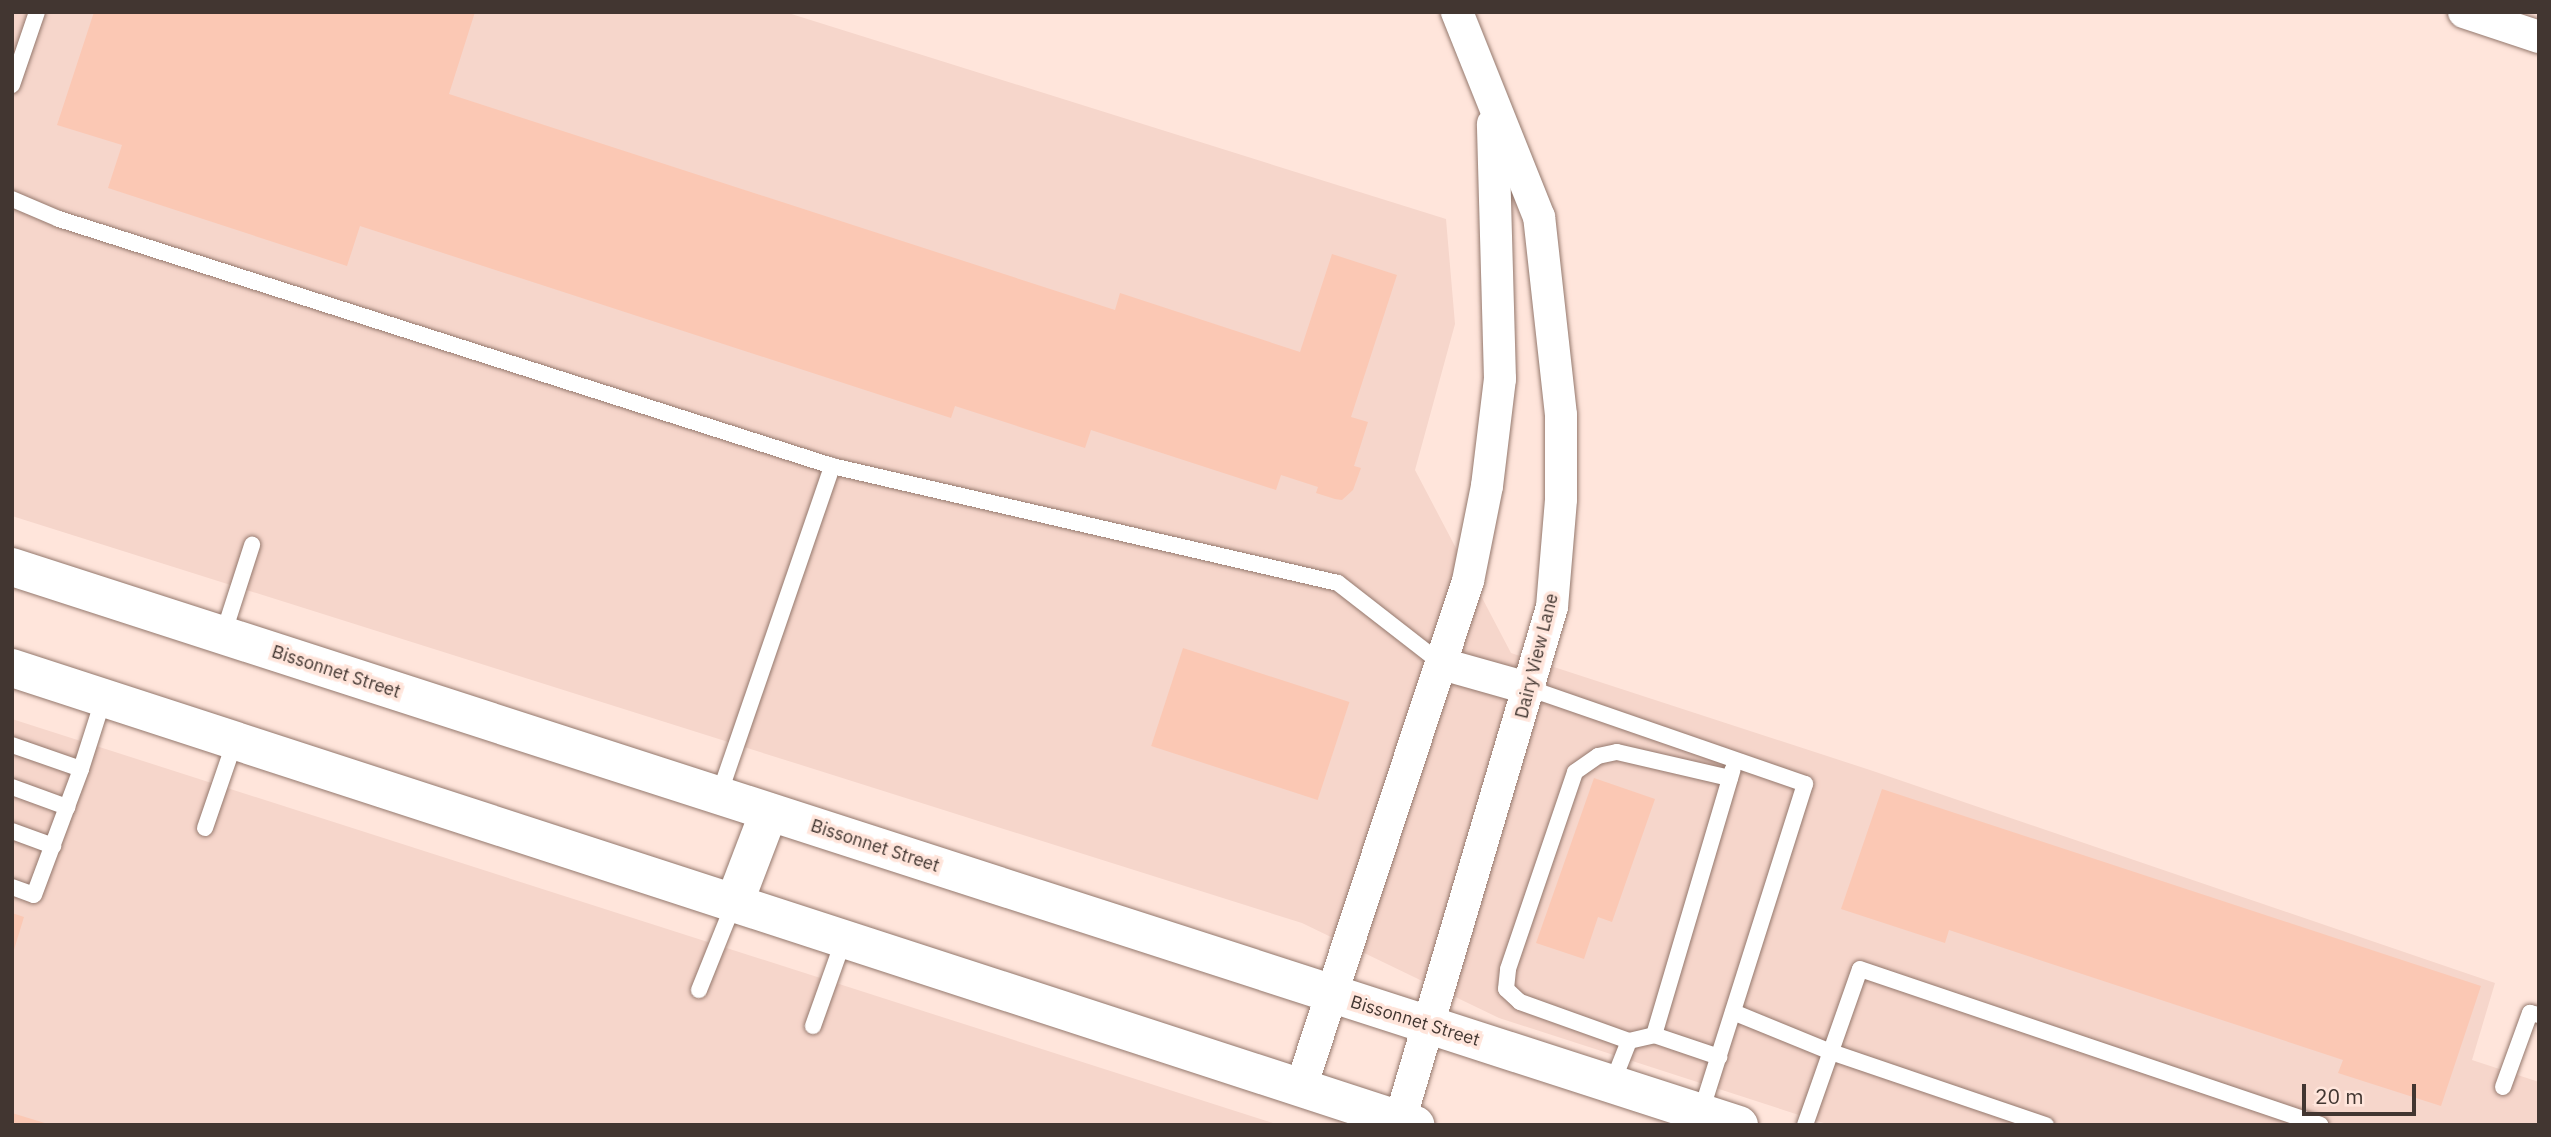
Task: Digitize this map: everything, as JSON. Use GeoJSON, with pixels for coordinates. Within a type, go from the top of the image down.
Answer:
{"type":"FeatureCollection","features":[{"type":"Feature","properties":{"kind":"main road","name":"Bissonnet Street"},"geometry":{"type":"LineString","coordinates":[[12,567],[1739,1125]]}},
{"type":"Feature","properties":{"kind":"main road"},"geometry":{"type":"LineString","coordinates":[[12,667],[735,901],[1406,1123]]}},
{"type":"Feature","properties":{"kind":"main road"},"geometry":{"type":"LineString","coordinates":[[735,901],[769,812]]}},
{"type":"Feature","properties":{"kind":"street","name":"Dairy View Lane"},"geometry":{"type":"LineString","coordinates":[[1406,1123],[1429,1026],[1531,689],[1552,607],[1561,499],[1561,415],[1539,218],[1457,12]]}},
{"type":"Feature","properties":{"kind":"street"},"geometry":{"type":"LineString","coordinates":[[2464,12],[2539,37]]}},
{"type":"Feature","properties":{"kind":"street","name":"Dairy View Lane"},"geometry":{"type":"LineString","coordinates":[[1301,1087],[1442,664],[1471,568],[1487,486],[1500,379],[1492,101]]}},
{"type":"Feature","properties":{"kind":"street"},"geometry":{"type":"LineString","coordinates":[[1442,664],[1531,689]]}},
{"type":"Feature","properties":{"kind":"lane"},"geometry":{"type":"LineString","coordinates":[[12,85],[37,12]]}},
{"type":"Feature","properties":{"kind":"lane"},"geometry":{"type":"LineString","coordinates":[[12,199],[59,219],[832,466],[1338,583],[1442,664]]}},
{"type":"Feature","properties":{"kind":"lane"},"geometry":{"type":"LineString","coordinates":[[719,796],[832,466]]}},
{"type":"Feature","properties":{"kind":"lane"},"geometry":{"type":"LineString","coordinates":[[223,635],[252,545]]}},
{"type":"Feature","properties":{"kind":"lane"},"geometry":{"type":"LineString","coordinates":[[1531,689],[1805,784],[1700,1112]]}},
{"type":"Feature","properties":{"kind":"lane"},"geometry":{"type":"LineString","coordinates":[[12,887],[34,895],[81,769],[104,697]]}},
{"type":"Feature","properties":{"kind":"lane"},"geometry":{"type":"LineString","coordinates":[[205,828],[235,739]]}},
{"type":"Feature","properties":{"kind":"lane"},"geometry":{"type":"LineString","coordinates":[[12,745],[81,769]]}},
{"type":"Feature","properties":{"kind":"lane"},"geometry":{"type":"LineString","coordinates":[[1719,1057],[1654,1035],[1629,1041],[1520,1002],[1506,989],[1508,969],[1575,772],[1598,756],[1617,752],[1730,778]]}},
{"type":"Feature","properties":{"kind":"lane"},"geometry":{"type":"LineString","coordinates":[[1654,1035],[1736,760]]}},
{"type":"Feature","properties":{"kind":"lane"},"geometry":{"type":"LineString","coordinates":[[12,787],[67,807]]}},
{"type":"Feature","properties":{"kind":"lane"},"geometry":{"type":"LineString","coordinates":[[12,831],[53,846]]}},
{"type":"Feature","properties":{"kind":"lane"},"geometry":{"type":"LineString","coordinates":[[699,990],[735,901]]}},
{"type":"Feature","properties":{"kind":"lane"},"geometry":{"type":"LineString","coordinates":[[813,1026],[845,937]]}},
{"type":"Feature","properties":{"kind":"lane"},"geometry":{"type":"LineString","coordinates":[[1805,1125],[1860,969],[2320,1125]]}},
{"type":"Feature","properties":{"kind":"lane"},"geometry":{"type":"LineString","coordinates":[[1733,1012],[1831,1052],[2046,1125]]}},
{"type":"Feature","properties":{"kind":"lane"},"geometry":{"type":"LineString","coordinates":[[2503,1087],[2530,1013],[2539,1015]]}},
{"type":"Feature","properties":{"kind":"lane"},"geometry":{"type":"LineString","coordinates":[[1612,1084],[1629,1041]]}},
{"type":"Feature","properties":{"kind":"shaded area"},"geometry":{"type":"Polygon","coordinates":[[[12,12],[785,12],[1446,219],[1455,324],[1415,470],[1511,653],[1870,770],[2495,983],[2472,1060],[2539,1082],[2539,1125],[1830,1125],[1499,1018],[1302,923],[12,516],[12,12]]]}},
{"type":"Feature","properties":{"kind":"shaded area"},"geometry":{"type":"Polygon","coordinates":[[[12,719],[1279,1125],[12,1125],[12,719]]]}},
{"type":"Feature","properties":{"kind":"building"},"geometry":{"type":"Polygon","coordinates":[[[94,12],[475,12],[449,94],[1115,310],[1120,293],[1300,352],[1332,254],[1397,275],[1351,417],[1368,422],[1354,466],[1361,468],[1353,490],[1342,500],[1335,499],[1316,493],[1318,487],[1281,475],[1276,490],[1091,430],[1085,448],[955,406],[951,418],[360,226],[347,266],[108,188],[122,145],[57,125],[94,12]]]}},
{"type":"Feature","properties":{"kind":"building"},"geometry":{"type":"Polygon","coordinates":[[[1183,648],[1349,702],[1318,800],[1151,746],[1183,648]]]}},
{"type":"Feature","properties":{"kind":"building"},"geometry":{"type":"Polygon","coordinates":[[[1594,778],[1655,799],[1612,922],[1598,917],[1584,959],[1536,943],[1594,778]]]}},
{"type":"Feature","properties":{"kind":"building"},"geometry":{"type":"Polygon","coordinates":[[[1882,789],[2481,986],[2441,1106],[2338,1073],[2343,1060],[1949,930],[1945,943],[1841,909],[1882,789]]]}},
{"type":"Feature","properties":{"kind":"building"},"geometry":{"type":"Polygon","coordinates":[[[12,913],[24,917],[13,953],[12,953],[12,913]]]}},
{"type":"Feature","properties":{"kind":"building"},"geometry":{"type":"Polygon","coordinates":[[[12,1113],[48,1124],[12,1125],[12,1113]]]}}]}
